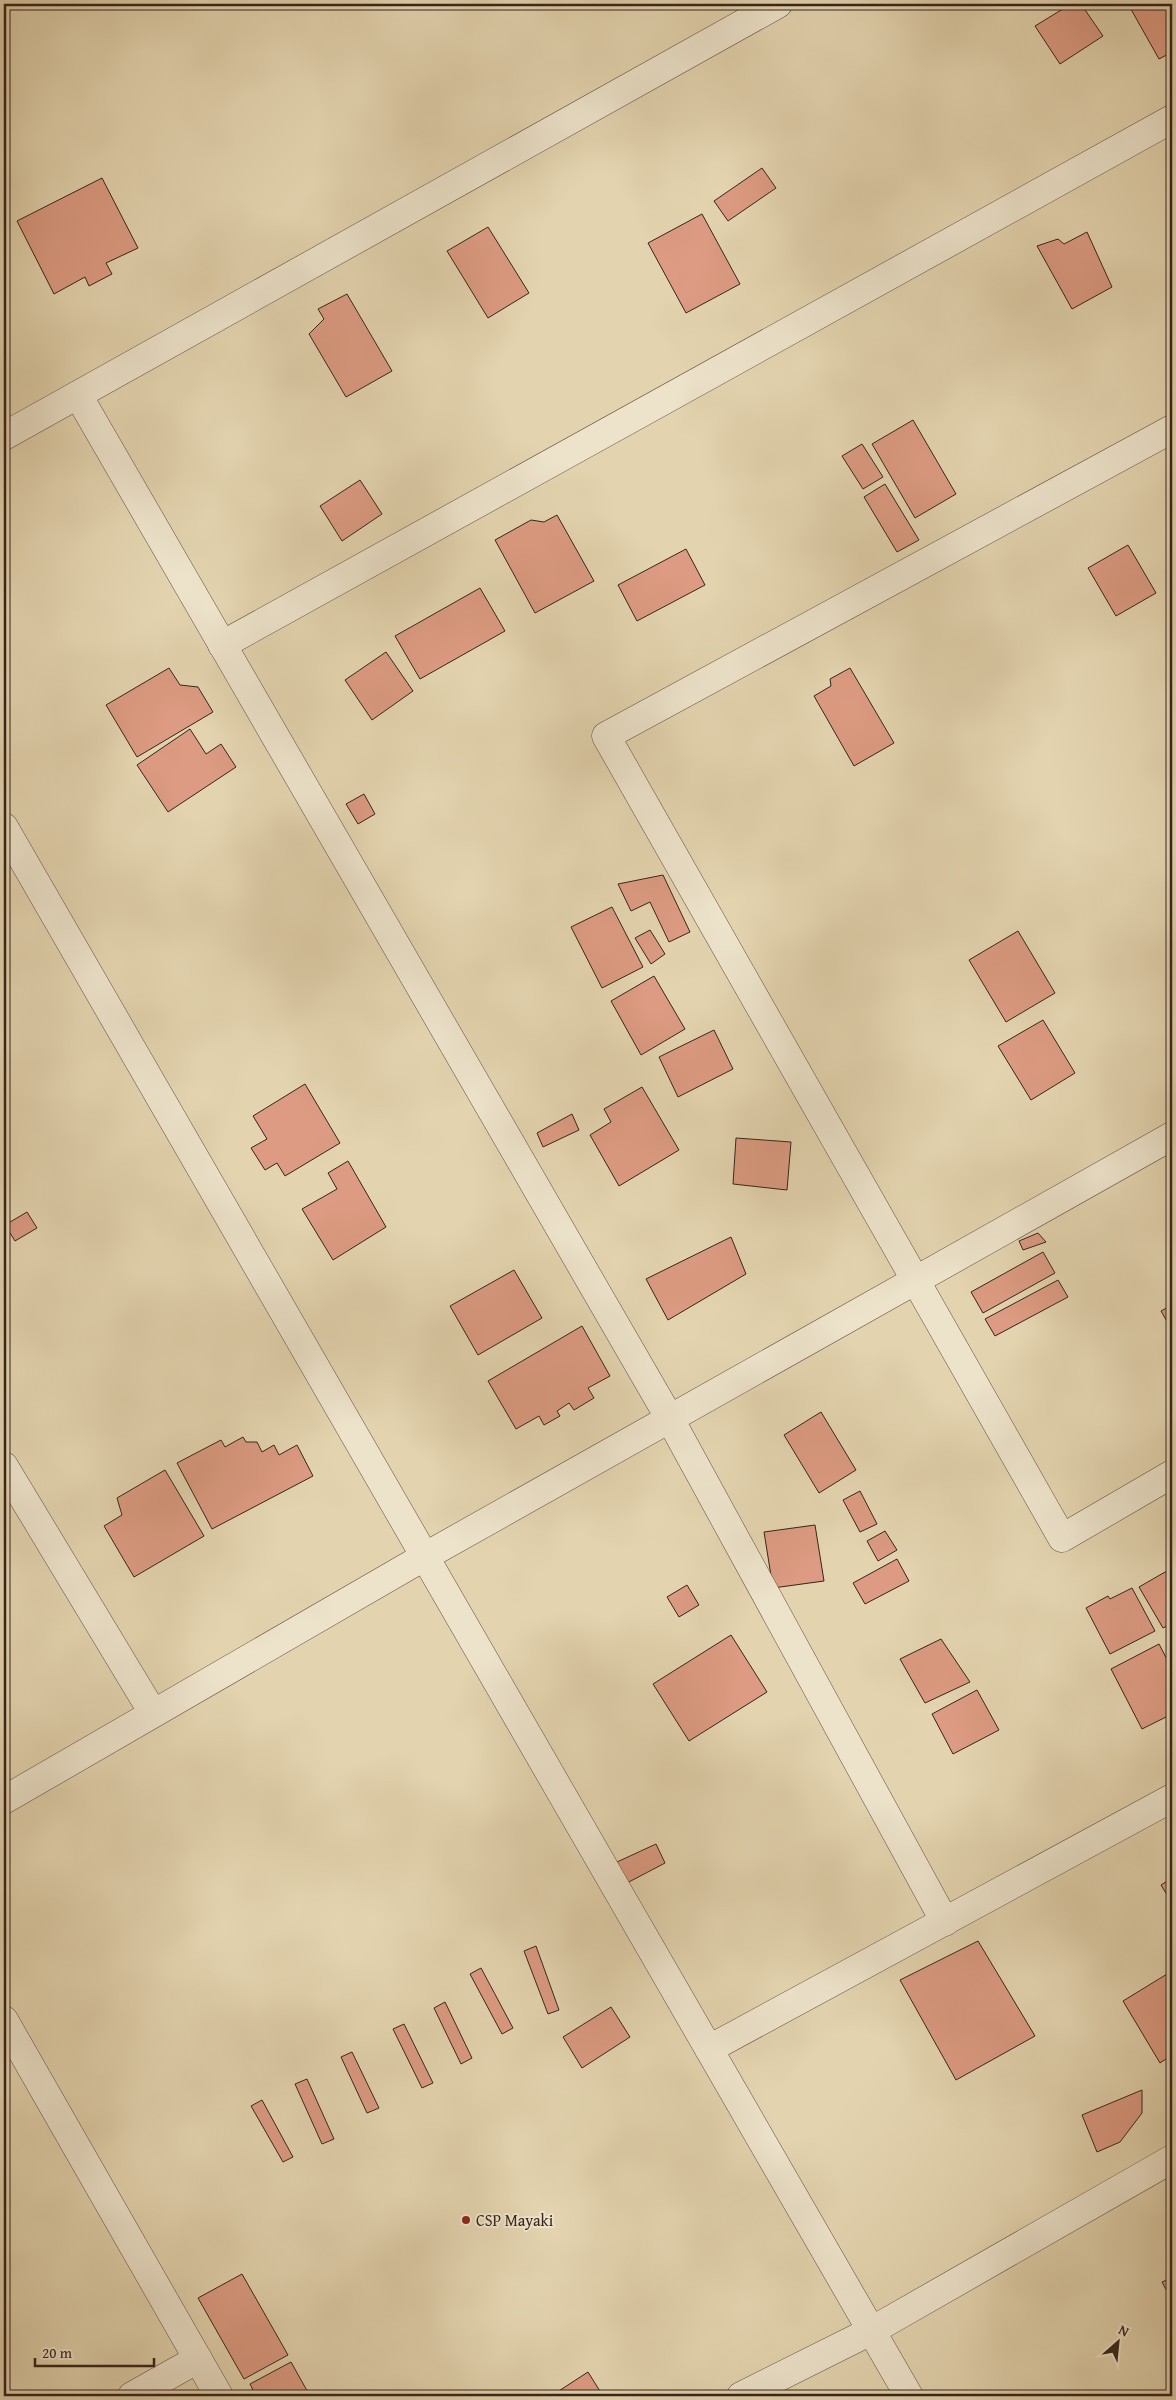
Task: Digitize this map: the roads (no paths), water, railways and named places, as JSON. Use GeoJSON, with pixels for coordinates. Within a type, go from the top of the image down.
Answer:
{"type":"FeatureCollection","features":[{"type":"Feature","properties":{"kind":"street"},"geometry":{"type":"LineString","coordinates":[[4,436],[778,4]]}},
{"type":"Feature","properties":{"kind":"street"},"geometry":{"type":"LineString","coordinates":[[222,645],[1172,119]]}},
{"type":"Feature","properties":{"kind":"street"},"geometry":{"type":"LineString","coordinates":[[78,395],[670,1419],[945,1922]]}},
{"type":"Feature","properties":{"kind":"street"},"geometry":{"type":"LineString","coordinates":[[1172,430],[606,736],[1062,1538],[1172,1474]]}},
{"type":"Feature","properties":{"kind":"street"},"geometry":{"type":"LineString","coordinates":[[4,827],[909,2396]]}},
{"type":"Feature","properties":{"kind":"street"},"geometry":{"type":"LineString","coordinates":[[4,1800],[424,1557],[1172,1136]]}},
{"type":"Feature","properties":{"kind":"street"},"geometry":{"type":"LineString","coordinates":[[4,1466],[153,1714]]}},
{"type":"Feature","properties":{"kind":"street"},"geometry":{"type":"LineString","coordinates":[[709,2049],[1172,1798]]}},
{"type":"Feature","properties":{"kind":"street"},"geometry":{"type":"LineString","coordinates":[[4,2020],[219,2396]]}},
{"type":"Feature","properties":{"kind":"street"},"geometry":{"type":"LineString","coordinates":[[742,2396],[871,2331],[1172,2159]]}},
{"type":"Feature","properties":{"kind":"street"},"geometry":{"type":"LineString","coordinates":[[132,2396],[198,2359]]}},
{"type":"Feature","properties":{"kind":"place","name":"CSP Mayaki"},"geometry":{"type":"Point","coordinates":[466,2220]}}]}
